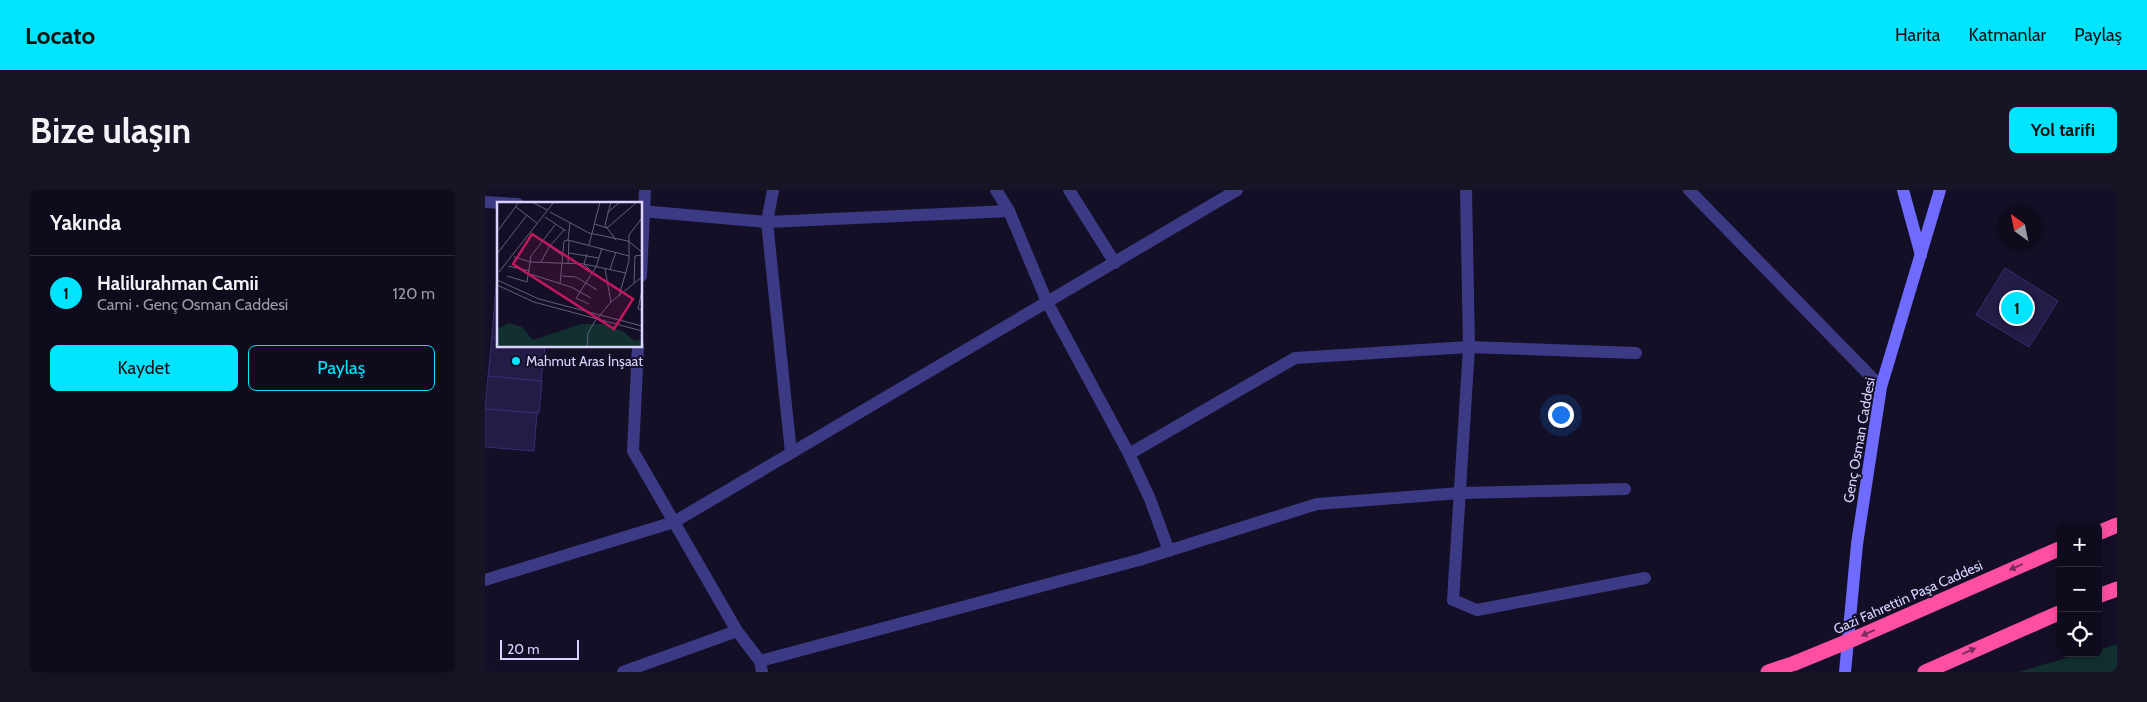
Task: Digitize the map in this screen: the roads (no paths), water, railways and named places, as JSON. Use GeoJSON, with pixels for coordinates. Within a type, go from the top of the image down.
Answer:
{"type":"FeatureCollection","features":[{"type":"Feature","properties":{"kind":"highway"},"geometry":{"type":"LineString","coordinates":[[2102,531],[2117,526]]}},
{"type":"Feature","properties":{"kind":"highway","name":"Gazi Fahrettin Paşa Caddesi"},"geometry":{"type":"LineString","coordinates":[[1768,672],[1856,638],[2057,550]]}},
{"type":"Feature","properties":{"kind":"highway"},"geometry":{"type":"LineString","coordinates":[[2102,595],[2117,589]]}},
{"type":"Feature","properties":{"kind":"highway"},"geometry":{"type":"LineString","coordinates":[[1925,672],[2057,614]]}},
{"type":"Feature","properties":{"kind":"street"},"geometry":{"type":"LineString","coordinates":[[645,190],[643,211],[767,222],[1009,211]]}},
{"type":"Feature","properties":{"kind":"street"},"geometry":{"type":"LineString","coordinates":[[773,190],[767,222],[791,453]]}},
{"type":"Feature","properties":{"kind":"street"},"geometry":{"type":"LineString","coordinates":[[995,190],[1009,211],[1047,302],[1129,454],[1150,499],[1169,551]]}},
{"type":"Feature","properties":{"kind":"street"},"geometry":{"type":"LineString","coordinates":[[1069,190],[1115,262]]}},
{"type":"Feature","properties":{"kind":"street"},"geometry":{"type":"LineString","coordinates":[[485,580],[674,522],[1237,190]]}},
{"type":"Feature","properties":{"kind":"street"},"geometry":{"type":"LineString","coordinates":[[1466,190],[1469,348],[1453,600],[1477,610],[1645,578]]}},
{"type":"Feature","properties":{"kind":"street"},"geometry":{"type":"LineString","coordinates":[[1689,190],[1881,387]]}},
{"type":"Feature","properties":{"kind":"street"},"geometry":{"type":"LineString","coordinates":[[1903,190],[1921,256]]}},
{"type":"Feature","properties":{"kind":"street","name":"Genç Osman Caddesi"},"geometry":{"type":"LineString","coordinates":[[1845,672],[1857,544],[1881,387],[1940,190]]}},
{"type":"Feature","properties":{"kind":"street"},"geometry":{"type":"LineString","coordinates":[[638,348],[633,451],[737,631],[761,667],[1169,551],[1317,504],[1460,493],[1625,489]]}},
{"type":"Feature","properties":{"kind":"street"},"geometry":{"type":"LineString","coordinates":[[1129,454],[1295,358],[1469,348],[1636,353]]}},
{"type":"Feature","properties":{"kind":"street"},"geometry":{"type":"LineString","coordinates":[[623,672],[737,631]]}},
{"type":"Feature","properties":{"kind":"place","name":"Halilurahman Camii"},"geometry":{"type":"Point","coordinates":[2017,308]}},
{"type":"Feature","properties":{"kind":"place","name":"Mahmut Aras İnşaat"},"geometry":{"type":"Point","coordinates":[516,361]}}]}
